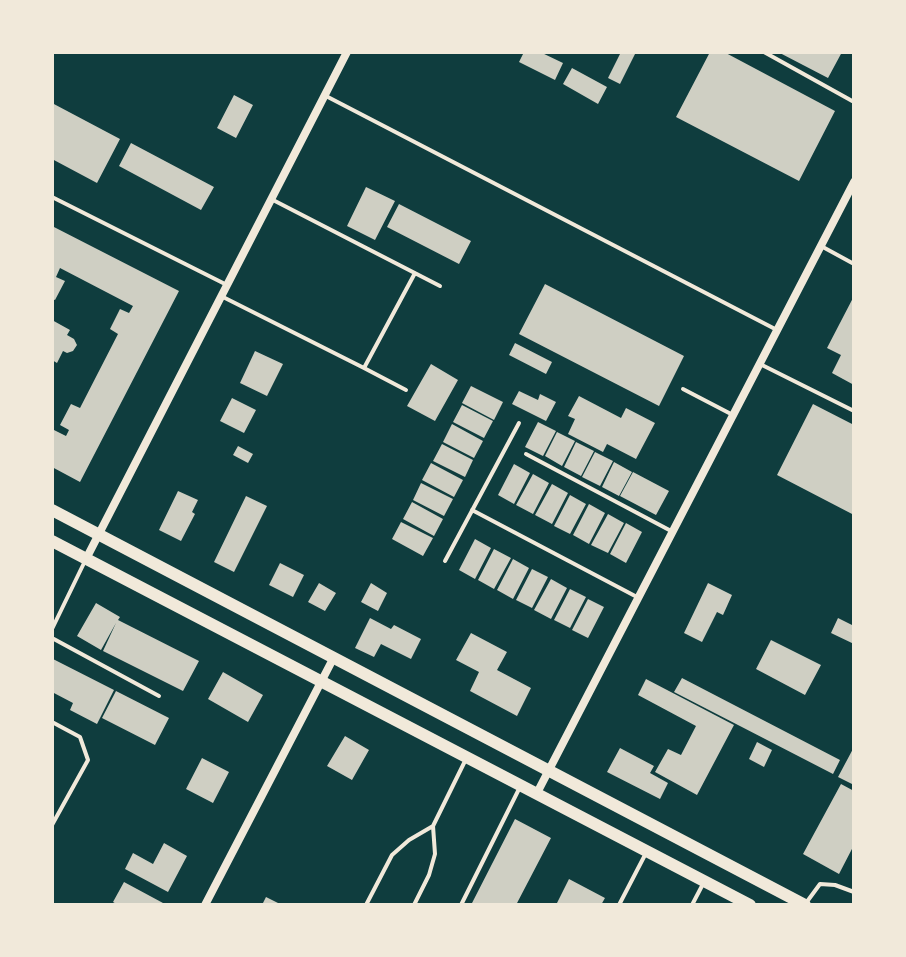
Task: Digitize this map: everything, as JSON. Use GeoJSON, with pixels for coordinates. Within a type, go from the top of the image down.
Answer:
{"type":"FeatureCollection","features":[{"type":"Feature","properties":{"kind":"main road"},"geometry":{"type":"LineString","coordinates":[[52,510],[805,905]]}},
{"type":"Feature","properties":{"kind":"main road"},"geometry":{"type":"LineString","coordinates":[[52,541],[752,905],[766,884]]}},
{"type":"Feature","properties":{"kind":"street"},"geometry":{"type":"LineString","coordinates":[[86,559],[347,52]]}},
{"type":"Feature","properties":{"kind":"street"},"geometry":{"type":"LineString","coordinates":[[537,793],[854,182]]}},
{"type":"Feature","properties":{"kind":"street"},"geometry":{"type":"LineString","coordinates":[[205,905],[334,657]]}},
{"type":"Feature","properties":{"kind":"lane"},"geometry":{"type":"LineString","coordinates":[[764,52],[854,102]]}},
{"type":"Feature","properties":{"kind":"lane"},"geometry":{"type":"LineString","coordinates":[[324,95],[777,330]]}},
{"type":"Feature","properties":{"kind":"lane"},"geometry":{"type":"LineString","coordinates":[[52,197],[226,285]]}},
{"type":"Feature","properties":{"kind":"lane"},"geometry":{"type":"LineString","coordinates":[[271,199],[440,286]]}},
{"type":"Feature","properties":{"kind":"lane"},"geometry":{"type":"LineString","coordinates":[[821,246],[854,264]]}},
{"type":"Feature","properties":{"kind":"lane"},"geometry":{"type":"LineString","coordinates":[[364,368],[415,273]]}},
{"type":"Feature","properties":{"kind":"lane"},"geometry":{"type":"LineString","coordinates":[[221,295],[406,390]]}},
{"type":"Feature","properties":{"kind":"lane"},"geometry":{"type":"LineString","coordinates":[[760,364],[854,411]]}},
{"type":"Feature","properties":{"kind":"lane"},"geometry":{"type":"LineString","coordinates":[[683,389],[733,416]]}},
{"type":"Feature","properties":{"kind":"lane"},"geometry":{"type":"LineString","coordinates":[[445,561],[519,423]]}},
{"type":"Feature","properties":{"kind":"lane"},"geometry":{"type":"LineString","coordinates":[[526,454],[673,532]]}},
{"type":"Feature","properties":{"kind":"lane"},"geometry":{"type":"LineString","coordinates":[[472,510],[639,598]]}},
{"type":"Feature","properties":{"kind":"lane"},"geometry":{"type":"LineString","coordinates":[[52,629],[86,559]]}},
{"type":"Feature","properties":{"kind":"lane"},"geometry":{"type":"LineString","coordinates":[[52,638],[159,696]]}},
{"type":"Feature","properties":{"kind":"lane"},"geometry":{"type":"LineString","coordinates":[[52,722],[80,737],[88,760],[52,825]]}},
{"type":"Feature","properties":{"kind":"lane"},"geometry":{"type":"LineString","coordinates":[[414,905],[429,875],[435,854],[433,826],[467,757]]}},
{"type":"Feature","properties":{"kind":"lane"},"geometry":{"type":"LineString","coordinates":[[461,905],[521,784]]}},
{"type":"Feature","properties":{"kind":"lane"},"geometry":{"type":"LineString","coordinates":[[366,905],[392,855],[409,840],[433,826]]}},
{"type":"Feature","properties":{"kind":"lane"},"geometry":{"type":"LineString","coordinates":[[619,905],[648,851]]}},
{"type":"Feature","properties":{"kind":"lane"},"geometry":{"type":"LineString","coordinates":[[692,905],[705,881]]}},
{"type":"Feature","properties":{"kind":"lane"},"geometry":{"type":"LineString","coordinates":[[805,905],[814,888],[820,884],[835,885],[854,892]]}},
{"type":"Feature","properties":{"kind":"building"},"geometry":{"type":"Polygon","coordinates":[[[524,52],[540,52],[563,63],[555,80],[519,62],[524,52]]]}},
{"type":"Feature","properties":{"kind":"building"},"geometry":{"type":"Polygon","coordinates":[[[621,52],[636,52],[620,84],[608,78],[621,52]]]}},
{"type":"Feature","properties":{"kind":"building"},"geometry":{"type":"Polygon","coordinates":[[[710,52],[724,52],[835,111],[799,181],[676,117],[710,52]]]}},
{"type":"Feature","properties":{"kind":"building"},"geometry":{"type":"Polygon","coordinates":[[[778,52],[842,52],[828,78],[778,52]]]}},
{"type":"Feature","properties":{"kind":"building"},"geometry":{"type":"Polygon","coordinates":[[[572,68],[607,87],[598,104],[563,84],[572,68]]]}},
{"type":"Feature","properties":{"kind":"building"},"geometry":{"type":"Polygon","coordinates":[[[234,95],[253,105],[236,138],[217,128],[234,95]]]}},
{"type":"Feature","properties":{"kind":"building"},"geometry":{"type":"Polygon","coordinates":[[[52,103],[120,139],[97,183],[52,159],[52,103]]]}},
{"type":"Feature","properties":{"kind":"building"},"geometry":{"type":"Polygon","coordinates":[[[131,143],[214,187],[201,210],[119,166],[131,143]]]}},
{"type":"Feature","properties":{"kind":"building"},"geometry":{"type":"Polygon","coordinates":[[[366,187],[395,201],[375,240],[347,226],[366,187]]]}},
{"type":"Feature","properties":{"kind":"building"},"geometry":{"type":"Polygon","coordinates":[[[399,204],[471,241],[459,264],[387,227],[399,204]]]}},
{"type":"Feature","properties":{"kind":"building"},"geometry":{"type":"Polygon","coordinates":[[[52,226],[179,291],[80,482],[52,467],[52,429],[66,436],[69,430],[60,425],[71,404],[80,408],[118,334],[110,329],[120,309],[129,313],[133,306],[60,268],[56,277],[65,281],[55,300],[52,299],[52,226]]]}},
{"type":"Feature","properties":{"kind":"building"},"geometry":{"type":"Polygon","coordinates":[[[545,284],[684,356],[659,406],[519,334],[545,284]]]}},
{"type":"Feature","properties":{"kind":"building"},"geometry":{"type":"Polygon","coordinates":[[[854,296],[854,385],[832,373],[841,355],[827,348],[854,296]]]}},
{"type":"Feature","properties":{"kind":"building"},"geometry":{"type":"Polygon","coordinates":[[[52,320],[70,330],[67,335],[77,345],[73,351],[63,351],[57,363],[52,360],[52,320]]]}},
{"type":"Feature","properties":{"kind":"building"},"geometry":{"type":"Polygon","coordinates":[[[515,343],[552,362],[546,374],[509,355],[515,343]]]}},
{"type":"Feature","properties":{"kind":"building"},"geometry":{"type":"Polygon","coordinates":[[[255,351],[283,364],[267,396],[240,383],[255,351]]]}},
{"type":"Feature","properties":{"kind":"building"},"geometry":{"type":"Polygon","coordinates":[[[431,364],[458,380],[435,421],[407,406],[431,364]]]}},
{"type":"Feature","properties":{"kind":"building"},"geometry":{"type":"Polygon","coordinates":[[[471,386],[503,402],[494,420],[462,403],[471,386]]]}},
{"type":"Feature","properties":{"kind":"building"},"geometry":{"type":"Polygon","coordinates":[[[519,391],[538,400],[540,394],[556,402],[546,421],[512,404],[519,391]]]}},
{"type":"Feature","properties":{"kind":"building"},"geometry":{"type":"Polygon","coordinates":[[[579,396],[621,418],[626,408],[655,423],[636,459],[607,444],[603,452],[568,434],[575,419],[568,416],[579,396]]]}},
{"type":"Feature","properties":{"kind":"building"},"geometry":{"type":"Polygon","coordinates":[[[232,398],[256,410],[244,433],[220,421],[232,398]]]}},
{"type":"Feature","properties":{"kind":"building"},"geometry":{"type":"Polygon","coordinates":[[[813,404],[854,425],[854,515],[777,475],[813,404]]]}},
{"type":"Feature","properties":{"kind":"building"},"geometry":{"type":"Polygon","coordinates":[[[462,405],[493,421],[484,438],[453,422],[462,405]]]}},
{"type":"Feature","properties":{"kind":"building"},"geometry":{"type":"Polygon","coordinates":[[[538,422],[556,431],[543,456],[525,447],[538,422]]]}},
{"type":"Feature","properties":{"kind":"building"},"geometry":{"type":"Polygon","coordinates":[[[452,424],[483,441],[474,458],[443,442],[452,424]]]}},
{"type":"Feature","properties":{"kind":"building"},"geometry":{"type":"Polygon","coordinates":[[[557,432],[575,441],[562,466],[545,456],[557,432]]]}},
{"type":"Feature","properties":{"kind":"building"},"geometry":{"type":"Polygon","coordinates":[[[576,442],[594,451],[581,476],[564,467],[576,442]]]}},
{"type":"Feature","properties":{"kind":"building"},"geometry":{"type":"Polygon","coordinates":[[[442,444],[473,460],[465,477],[433,461],[442,444]]]}},
{"type":"Feature","properties":{"kind":"building"},"geometry":{"type":"Polygon","coordinates":[[[238,446],[253,454],[248,463],[233,455],[238,446]]]}},
{"type":"Feature","properties":{"kind":"building"},"geometry":{"type":"Polygon","coordinates":[[[595,452],[613,461],[600,486],[582,477],[595,452]]]}},
{"type":"Feature","properties":{"kind":"building"},"geometry":{"type":"Polygon","coordinates":[[[614,462],[632,472],[619,496],[602,487],[614,462]]]}},
{"type":"Feature","properties":{"kind":"building"},"geometry":{"type":"Polygon","coordinates":[[[431,463],[463,480],[454,497],[422,480],[431,463]]]}},
{"type":"Feature","properties":{"kind":"building"},"geometry":{"type":"Polygon","coordinates":[[[514,464],[530,473],[514,504],[498,495],[514,464]]]}},
{"type":"Feature","properties":{"kind":"building"},"geometry":{"type":"Polygon","coordinates":[[[633,472],[669,491],[656,515],[620,496],[633,472]]]}},
{"type":"Feature","properties":{"kind":"building"},"geometry":{"type":"Polygon","coordinates":[[[533,474],[549,483],[533,514],[516,505],[533,474]]]}},
{"type":"Feature","properties":{"kind":"building"},"geometry":{"type":"Polygon","coordinates":[[[421,483],[453,499],[444,516],[413,500],[421,483]]]}},
{"type":"Feature","properties":{"kind":"building"},"geometry":{"type":"Polygon","coordinates":[[[552,484],[568,493],[552,524],[535,515],[552,484]]]}},
{"type":"Feature","properties":{"kind":"building"},"geometry":{"type":"Polygon","coordinates":[[[178,491],[198,500],[192,512],[195,514],[181,541],[159,530],[178,491]]]}},
{"type":"Feature","properties":{"kind":"building"},"geometry":{"type":"Polygon","coordinates":[[[570,495],[586,504],[570,534],[554,526],[570,495]]]}},
{"type":"Feature","properties":{"kind":"building"},"geometry":{"type":"Polygon","coordinates":[[[246,496],[267,506],[234,572],[214,562],[246,496]]]}},
{"type":"Feature","properties":{"kind":"building"},"geometry":{"type":"Polygon","coordinates":[[[412,502],[443,519],[434,536],[403,519],[412,502]]]}},
{"type":"Feature","properties":{"kind":"building"},"geometry":{"type":"Polygon","coordinates":[[[589,504],[605,513],[589,544],[573,535],[589,504]]]}},
{"type":"Feature","properties":{"kind":"building"},"geometry":{"type":"Polygon","coordinates":[[[608,514],[624,523],[608,553],[591,545],[608,514]]]}},
{"type":"Feature","properties":{"kind":"building"},"geometry":{"type":"Polygon","coordinates":[[[401,522],[433,538],[423,556],[392,539],[401,522]]]}},
{"type":"Feature","properties":{"kind":"building"},"geometry":{"type":"Polygon","coordinates":[[[626,523],[642,532],[626,563],[610,554],[626,523]]]}},
{"type":"Feature","properties":{"kind":"building"},"geometry":{"type":"Polygon","coordinates":[[[475,539],[491,548],[475,579],[459,570],[475,539]]]}},
{"type":"Feature","properties":{"kind":"building"},"geometry":{"type":"Polygon","coordinates":[[[494,549],[511,558],[494,589],[478,580],[494,549]]]}},
{"type":"Feature","properties":{"kind":"building"},"geometry":{"type":"Polygon","coordinates":[[[513,559],[529,568],[513,599],[497,590],[513,559]]]}},
{"type":"Feature","properties":{"kind":"building"},"geometry":{"type":"Polygon","coordinates":[[[280,563],[304,575],[293,597],[269,585],[280,563]]]}},
{"type":"Feature","properties":{"kind":"building"},"geometry":{"type":"Polygon","coordinates":[[[532,569],[548,577],[532,608],[516,600],[532,569]]]}},
{"type":"Feature","properties":{"kind":"building"},"geometry":{"type":"Polygon","coordinates":[[[551,579],[567,588],[551,619],[534,610],[551,579]]]}},
{"type":"Feature","properties":{"kind":"building"},"geometry":{"type":"Polygon","coordinates":[[[319,583],[336,593],[325,611],[308,602],[319,583]]]}},
{"type":"Feature","properties":{"kind":"building"},"geometry":{"type":"Polygon","coordinates":[[[371,583],[387,593],[378,611],[361,602],[371,583]]]}},
{"type":"Feature","properties":{"kind":"building"},"geometry":{"type":"Polygon","coordinates":[[[708,583],[732,595],[723,615],[717,612],[702,642],[684,633],[708,583]]]}},
{"type":"Feature","properties":{"kind":"building"},"geometry":{"type":"Polygon","coordinates":[[[570,589],[586,597],[570,628],[554,620],[570,589]]]}},
{"type":"Feature","properties":{"kind":"building"},"geometry":{"type":"Polygon","coordinates":[[[588,599],[604,607],[588,638],[572,630],[588,599]]]}},
{"type":"Feature","properties":{"kind":"building"},"geometry":{"type":"Polygon","coordinates":[[[96,603],[120,617],[118,620],[199,661],[183,691],[103,651],[116,623],[101,650],[77,636],[96,603]]]}},
{"type":"Feature","properties":{"kind":"building"},"geometry":{"type":"Polygon","coordinates":[[[370,618],[391,629],[394,625],[421,639],[411,659],[381,644],[374,657],[355,648],[370,618]]]}},
{"type":"Feature","properties":{"kind":"building"},"geometry":{"type":"Polygon","coordinates":[[[838,618],[854,626],[854,644],[831,633],[838,618]]]}},
{"type":"Feature","properties":{"kind":"building"},"geometry":{"type":"Polygon","coordinates":[[[471,633],[507,652],[497,670],[531,688],[517,716],[470,691],[479,672],[456,660],[471,633]]]}},
{"type":"Feature","properties":{"kind":"building"},"geometry":{"type":"Polygon","coordinates":[[[771,640],[821,665],[805,695],[756,669],[771,640]]]}},
{"type":"Feature","properties":{"kind":"building"},"geometry":{"type":"Polygon","coordinates":[[[53,659],[114,690],[97,724],[70,710],[73,703],[52,692],[53,659]]]}},
{"type":"Feature","properties":{"kind":"building"},"geometry":{"type":"Polygon","coordinates":[[[223,672],[263,695],[248,722],[208,699],[223,672]]]}},
{"type":"Feature","properties":{"kind":"building"},"geometry":{"type":"Polygon","coordinates":[[[682,678],[840,760],[833,774],[674,692],[682,678]]]}},
{"type":"Feature","properties":{"kind":"building"},"geometry":{"type":"Polygon","coordinates":[[[646,679],[734,725],[697,795],[655,772],[668,749],[681,755],[696,726],[638,695],[646,679]]]}},
{"type":"Feature","properties":{"kind":"building"},"geometry":{"type":"Polygon","coordinates":[[[116,691],[169,718],[155,745],[102,718],[116,691]]]}},
{"type":"Feature","properties":{"kind":"building"},"geometry":{"type":"Polygon","coordinates":[[[345,736],[369,750],[352,780],[327,766],[345,736]]]}},
{"type":"Feature","properties":{"kind":"building"},"geometry":{"type":"Polygon","coordinates":[[[757,742],[772,750],[764,767],[749,759],[757,742]]]}},
{"type":"Feature","properties":{"kind":"building"},"geometry":{"type":"Polygon","coordinates":[[[854,747],[854,785],[838,777],[854,747]]]}},
{"type":"Feature","properties":{"kind":"building"},"geometry":{"type":"Polygon","coordinates":[[[620,748],[654,766],[650,773],[668,783],[660,799],[607,772],[620,748]]]}},
{"type":"Feature","properties":{"kind":"building"},"geometry":{"type":"Polygon","coordinates":[[[202,758],[229,772],[213,803],[186,789],[202,758]]]}},
{"type":"Feature","properties":{"kind":"building"},"geometry":{"type":"Polygon","coordinates":[[[841,784],[854,791],[854,845],[839,874],[803,854],[841,784]]]}},
{"type":"Feature","properties":{"kind":"building"},"geometry":{"type":"Polygon","coordinates":[[[515,819],[551,838],[516,905],[471,905],[515,819]]]}},
{"type":"Feature","properties":{"kind":"building"},"geometry":{"type":"Polygon","coordinates":[[[164,843],[187,856],[168,892],[125,869],[133,853],[153,864],[164,843]]]}},
{"type":"Feature","properties":{"kind":"building"},"geometry":{"type":"Polygon","coordinates":[[[569,879],[605,898],[601,905],[556,905],[569,879]]]}},
{"type":"Feature","properties":{"kind":"building"},"geometry":{"type":"Polygon","coordinates":[[[124,882],[162,905],[118,905],[113,902],[124,882]]]}},
{"type":"Feature","properties":{"kind":"building"},"geometry":{"type":"Polygon","coordinates":[[[266,897],[282,905],[262,905],[266,897]]]}}]}
